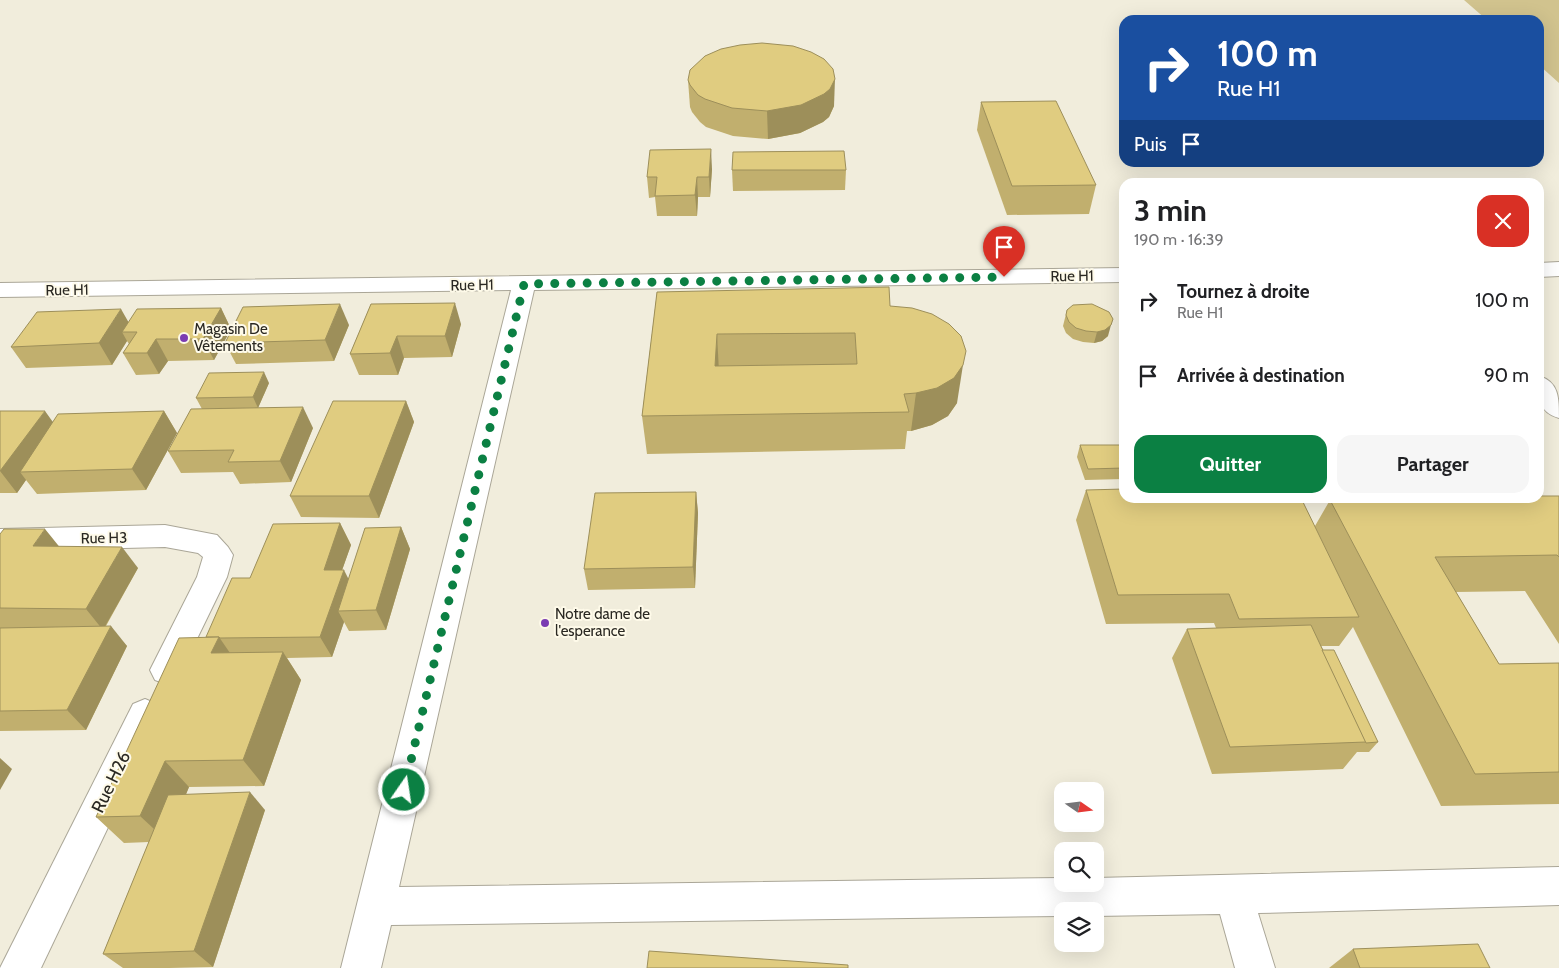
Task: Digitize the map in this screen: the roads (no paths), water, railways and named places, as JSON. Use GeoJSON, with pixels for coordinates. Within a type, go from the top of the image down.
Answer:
{"type":"FeatureCollection","features":[{"type":"Feature","properties":{"kind":"street"},"geometry":{"type":"LineString","coordinates":[[1544,270],[1559,269]]}},
{"type":"Feature","properties":{"kind":"street","name":"Rue H1"},"geometry":{"type":"LineString","coordinates":[[8,290],[1119,275]]}},
{"type":"Feature","properties":{"kind":"street"},"geometry":{"type":"LineString","coordinates":[[361,968],[524,284]]}},
{"type":"Feature","properties":{"kind":"street"},"geometry":{"type":"LineString","coordinates":[[0,312],[8,290]]}},
{"type":"Feature","properties":{"kind":"street"},"geometry":{"type":"LineString","coordinates":[[1544,390],[1559,410]]}},
{"type":"Feature","properties":{"kind":"street","name":"Rue H3"},"geometry":{"type":"LineString","coordinates":[[0,540],[165,536],[207,543]]}},
{"type":"Feature","properties":{"kind":"street","name":"Rue H26"},"geometry":{"type":"LineString","coordinates":[[20,968],[212,577],[218,555],[207,543]]}},
{"type":"Feature","properties":{"kind":"street"},"geometry":{"type":"LineString","coordinates":[[376,906],[1234,895],[1559,886]]}},
{"type":"Feature","properties":{"kind":"street"},"geometry":{"type":"LineString","coordinates":[[1234,895],[1256,968]]}},
{"type":"Feature","properties":{"kind":"place","name":"Magasin De Vêtements"},"geometry":{"type":"Point","coordinates":[184,338]}},
{"type":"Feature","properties":{"kind":"place","name":"Notre dame de l'esperance"},"geometry":{"type":"Point","coordinates":[545,623]}}]}
